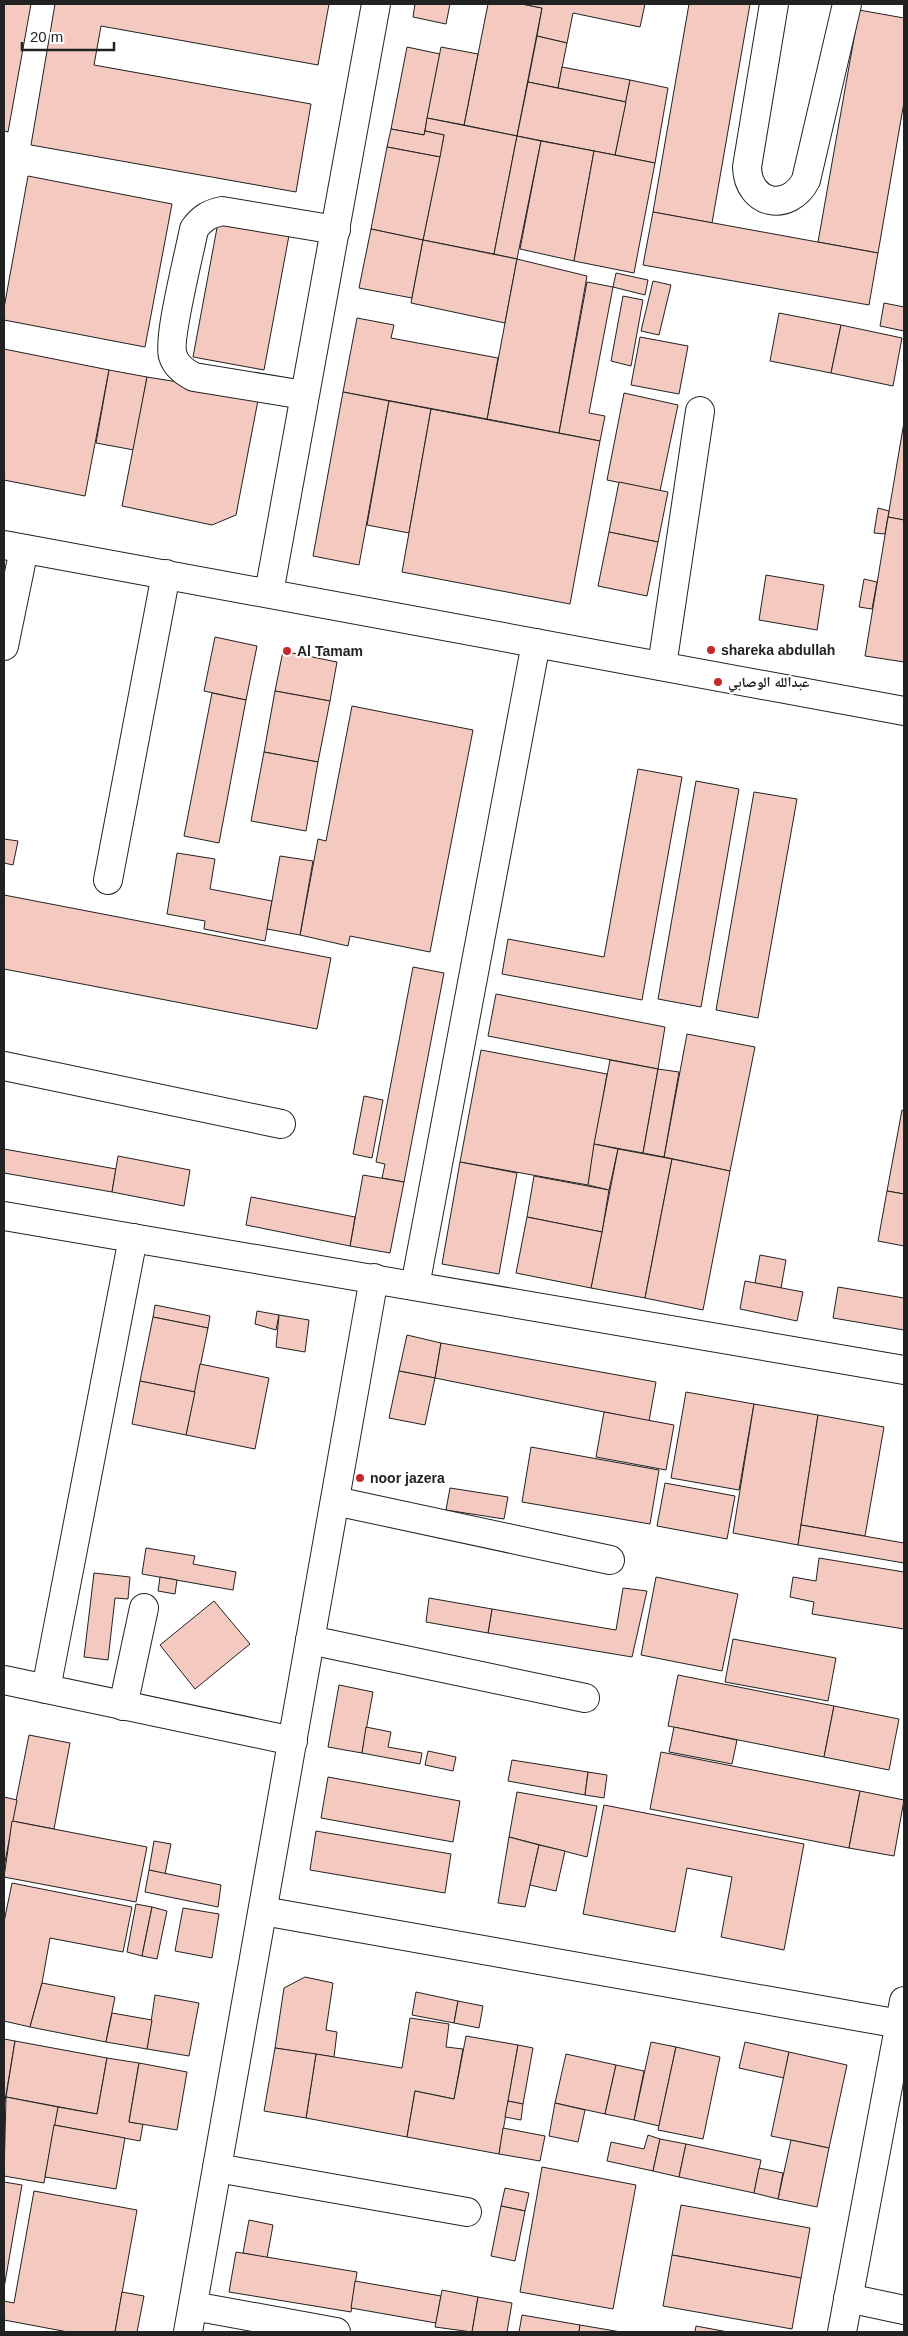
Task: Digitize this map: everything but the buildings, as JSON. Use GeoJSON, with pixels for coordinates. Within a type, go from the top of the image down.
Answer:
{"type":"FeatureCollection","features":[{"type":"Feature","properties":{"kind":"street"},"geometry":{"type":"LineString","coordinates":[[269,593],[376,4]]}},
{"type":"Feature","properties":{"kind":"street"},"geometry":{"type":"LineString","coordinates":[[774,4],[747,167],[750,184],[755,191],[763,197],[780,201],[796,194],[806,180],[848,4]]}},
{"type":"Feature","properties":{"kind":"street"},"geometry":{"type":"LineString","coordinates":[[304,395],[194,377],[184,372],[177,364],[170,345],[194,229],[210,213],[222,211],[336,230]]}},
{"type":"Feature","properties":{"kind":"street"},"geometry":{"type":"LineString","coordinates":[[662,666],[700,411]]}},
{"type":"Feature","properties":{"kind":"street"},"geometry":{"type":"LineString","coordinates":[[4,646],[14,547],[904,711]]}},
{"type":"Feature","properties":{"kind":"street"},"geometry":{"type":"LineString","coordinates":[[108,880],[166,574]]}},
{"type":"Feature","properties":{"kind":"street"},"geometry":{"type":"LineString","coordinates":[[414,1286],[536,643]]}},
{"type":"Feature","properties":{"kind":"street"},"geometry":{"type":"LineString","coordinates":[[4,1066],[281,1124]]}},
{"type":"Feature","properties":{"kind":"street"},"geometry":{"type":"LineString","coordinates":[[4,1216],[904,1370]]}},
{"type":"Feature","properties":{"kind":"street"},"geometry":{"type":"LineString","coordinates":[[46,1689],[132,1238]]}},
{"type":"Feature","properties":{"kind":"street"},"geometry":{"type":"LineString","coordinates":[[188,2332],[374,1278]]}},
{"type":"Feature","properties":{"kind":"street"},"geometry":{"type":"LineString","coordinates":[[335,1501],[610,1560]]}},
{"type":"Feature","properties":{"kind":"street"},"geometry":{"type":"LineString","coordinates":[[124,1706],[144,1608]]}},
{"type":"Feature","properties":{"kind":"street"},"geometry":{"type":"LineString","coordinates":[[310,1640],[584,1698]]}},
{"type":"Feature","properties":{"kind":"street"},"geometry":{"type":"LineString","coordinates":[[4,1680],[293,1741]]}},
{"type":"Feature","properties":{"kind":"street"},"geometry":{"type":"LineString","coordinates":[[263,1911],[902,2013],[842,2332]]}},
{"type":"Feature","properties":{"kind":"street"},"geometry":{"type":"LineString","coordinates":[[217,2168],[467,2212]]}},
{"type":"Feature","properties":{"kind":"street"},"geometry":{"type":"LineString","coordinates":[[848,2298],[904,2310]]}},
{"type":"Feature","properties":{"kind":"street"},"geometry":{"type":"LineString","coordinates":[[193,2306],[336,2332]]}},
{"type":"Feature","properties":{"kind":"place","name":"shareka abdullah"},"geometry":{"type":"Point","coordinates":[711,650]}},
{"type":"Feature","properties":{"kind":"place","name":"Al Tamam"},"geometry":{"type":"Point","coordinates":[287,651]}},
{"type":"Feature","properties":{"kind":"place","name":"عبدالله الوصابي"},"geometry":{"type":"Point","coordinates":[718,682]}},
{"type":"Feature","properties":{"kind":"place","name":"noor jazera"},"geometry":{"type":"Point","coordinates":[360,1478]}}]}
